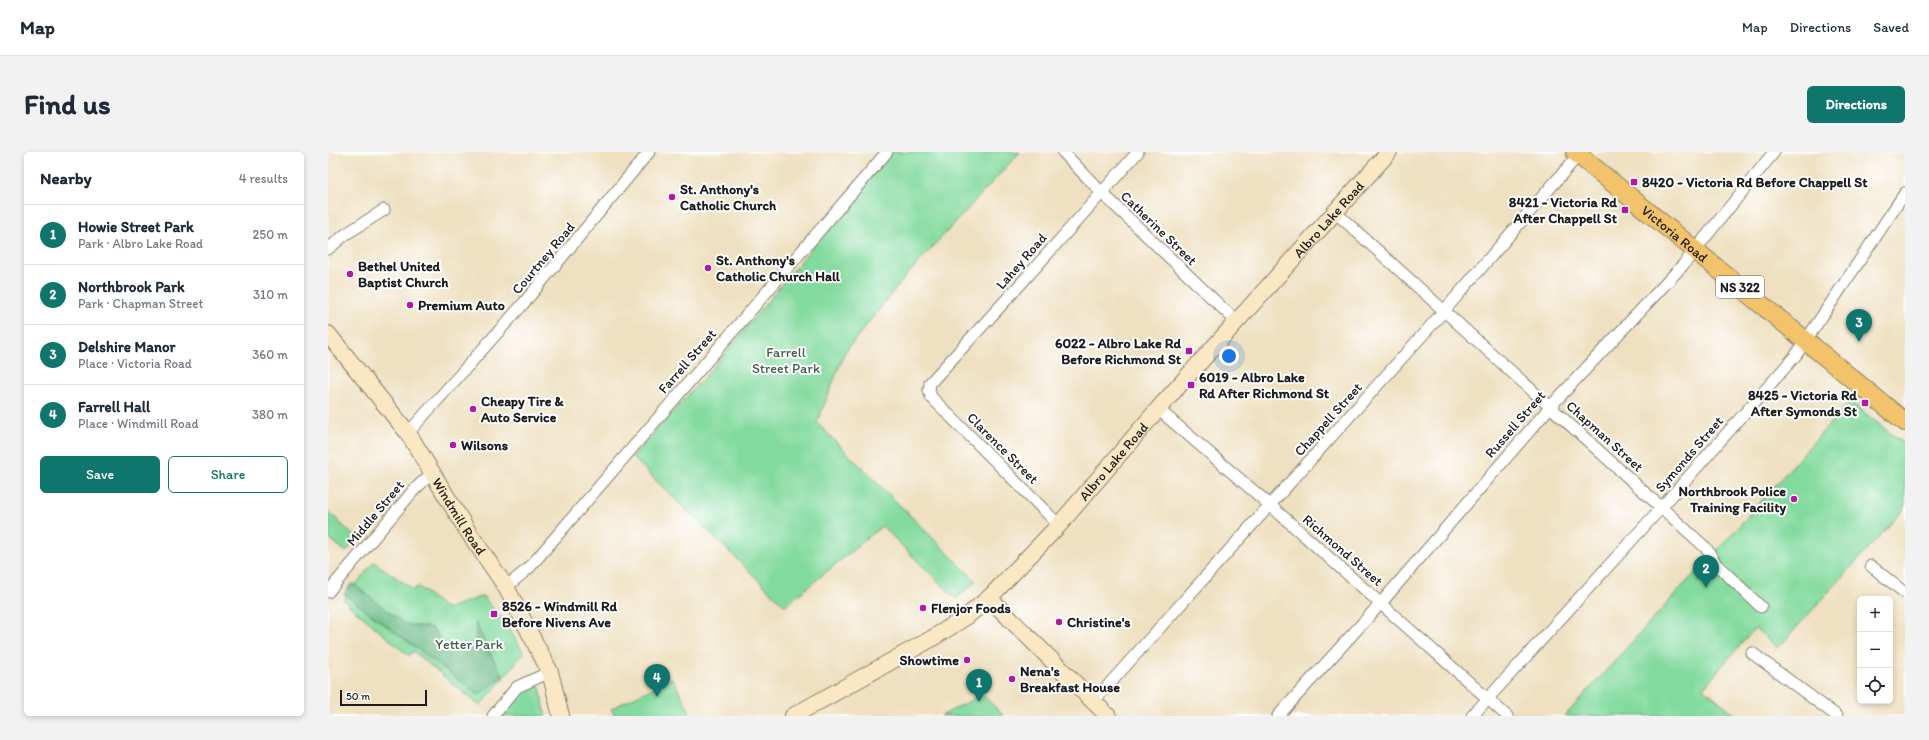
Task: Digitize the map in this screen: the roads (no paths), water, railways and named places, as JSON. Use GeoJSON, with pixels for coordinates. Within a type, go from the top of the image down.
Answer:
{"type":"FeatureCollection","features":[{"type":"Feature","properties":{"kind":"main road","name":"Albro Lake Road"},"geometry":{"type":"LineString","coordinates":[[793,716],[931,639],[966,617],[989,598],[1059,525],[1158,409],[1389,152]]}},
{"type":"Feature","properties":{"kind":"main road","name":"Victoria Road"},"geometry":{"type":"LineString","coordinates":[[1578,153],[1805,341],[1903,416]]}},
{"type":"Feature","properties":{"kind":"main road","name":"Windmill Road"},"geometry":{"type":"LineString","coordinates":[[330,341],[408,433],[431,474],[506,587],[550,672],[561,716]]}},
{"type":"Feature","properties":{"kind":"main road"},"geometry":{"type":"LineString","coordinates":[[989,598],[1108,716]]}},
{"type":"Feature","properties":{"kind":"street","name":"Courtney Road"},"geometry":{"type":"LineString","coordinates":[[408,433],[523,304],[649,152]]}},
{"type":"Feature","properties":{"kind":"street","name":"Farrell Street"},"geometry":{"type":"LineString","coordinates":[[506,587],[529,568],[887,152]]}},
{"type":"Feature","properties":{"kind":"street","name":"Catherine Street"},"geometry":{"type":"LineString","coordinates":[[1063,152],[1101,192],[1237,322]]}},
{"type":"Feature","properties":{"kind":"street","name":"Lahey Road"},"geometry":{"type":"LineString","coordinates":[[929,390],[930,383],[1138,152]]}},
{"type":"Feature","properties":{"kind":"street","name":"Russell Street"},"geometry":{"type":"LineString","coordinates":[[1278,716],[1381,603],[1550,407],[1683,266],[1774,152]]}},
{"type":"Feature","properties":{"kind":"street","name":"Chappell Street"},"geometry":{"type":"LineString","coordinates":[[1094,701],[1271,506],[1444,310],[1578,153]]}},
{"type":"Feature","properties":{"kind":"street","name":"Symonds Street"},"geometry":{"type":"LineString","coordinates":[[1472,716],[1661,508],[1796,355],[1905,193]]}},
{"type":"Feature","properties":{"kind":"street"},"geometry":{"type":"LineString","coordinates":[[328,250],[346,234],[384,210]]}},
{"type":"Feature","properties":{"kind":"street","name":"Chapman Street"},"geometry":{"type":"LineString","coordinates":[[1335,212],[1706,548],[1716,564],[1761,607]]}},
{"type":"Feature","properties":{"kind":"street","name":"Clarence Street"},"geometry":{"type":"LineString","coordinates":[[929,390],[931,397],[1059,525]]}},
{"type":"Feature","properties":{"kind":"street","name":"Richmond Street"},"geometry":{"type":"LineString","coordinates":[[1158,409],[1271,506],[1489,698],[1507,716]]}},
{"type":"Feature","properties":{"kind":"street","name":"Middle Street"},"geometry":{"type":"LineString","coordinates":[[328,592],[414,490],[431,474]]}},
{"type":"Feature","properties":{"kind":"street"},"geometry":{"type":"LineString","coordinates":[[1871,566],[1905,593]]}},
{"type":"Feature","properties":{"kind":"street"},"geometry":{"type":"LineString","coordinates":[[1752,653],[1837,716]]}},
{"type":"Feature","properties":{"kind":"street"},"geometry":{"type":"LineString","coordinates":[[493,716],[517,687],[550,672]]}},
{"type":"Feature","properties":{"kind":"place","name":"8420 - Victoria Rd Before Chappell St"},"geometry":{"type":"Point","coordinates":[1634,182]}},
{"type":"Feature","properties":{"kind":"place","name":"St. Anthony's Catholic Church"},"geometry":{"type":"Point","coordinates":[672,197]}},
{"type":"Feature","properties":{"kind":"place","name":"8421 - Victoria Rd After Chappell St"},"geometry":{"type":"Point","coordinates":[1625,210]}},
{"type":"Feature","properties":{"kind":"place","name":"St. Anthony's Catholic Church Hall"},"geometry":{"type":"Point","coordinates":[708,268]}},
{"type":"Feature","properties":{"kind":"place","name":"Bethel United Baptist Church"},"geometry":{"type":"Point","coordinates":[350,274]}},
{"type":"Feature","properties":{"kind":"place","name":"Premium Auto"},"geometry":{"type":"Point","coordinates":[410,305]}},
{"type":"Feature","properties":{"kind":"place","name":"Delshire Manor"},"geometry":{"type":"Point","coordinates":[1859,342]}},
{"type":"Feature","properties":{"kind":"place","name":"6022 - Albro Lake Rd Before Richmond St"},"geometry":{"type":"Point","coordinates":[1189,351]}},
{"type":"Feature","properties":{"kind":"place","name":"6019 - Albro Lake Rd After Richmond St"},"geometry":{"type":"Point","coordinates":[1191,385]}},
{"type":"Feature","properties":{"kind":"place","name":"8425 - Victoria Rd After Symonds St"},"geometry":{"type":"Point","coordinates":[1865,403]}},
{"type":"Feature","properties":{"kind":"place","name":"Cheapy Tire & Auto Service"},"geometry":{"type":"Point","coordinates":[473,409]}},
{"type":"Feature","properties":{"kind":"place","name":"Wilsons"},"geometry":{"type":"Point","coordinates":[453,445]}},
{"type":"Feature","properties":{"kind":"place","name":"Northbrook Police Training Facility"},"geometry":{"type":"Point","coordinates":[1794,499]}},
{"type":"Feature","properties":{"kind":"place","name":"Northbrook Park"},"geometry":{"type":"Point","coordinates":[1706,588]}},
{"type":"Feature","properties":{"kind":"place","name":"Flenjor Foods"},"geometry":{"type":"Point","coordinates":[923,608]}},
{"type":"Feature","properties":{"kind":"place","name":"8526 - Windmill Rd Before Nivens Ave"},"geometry":{"type":"Point","coordinates":[494,614]}},
{"type":"Feature","properties":{"kind":"place","name":"Christine's"},"geometry":{"type":"Point","coordinates":[1059,622]}},
{"type":"Feature","properties":{"kind":"place","name":"Showtime"},"geometry":{"type":"Point","coordinates":[967,660]}},
{"type":"Feature","properties":{"kind":"place","name":"Nena's Breakfast House"},"geometry":{"type":"Point","coordinates":[1012,679]}},
{"type":"Feature","properties":{"kind":"place","name":"Farrell Hall"},"geometry":{"type":"Point","coordinates":[657,697]}},
{"type":"Feature","properties":{"kind":"place","name":"Howie Street Park"},"geometry":{"type":"Point","coordinates":[979,702]}},
{"type":"Feature","properties":{"kind":"park label","name":"Farrell Street Park"},"geometry":{"type":"Point","coordinates":[786,360]}},
{"type":"Feature","properties":{"kind":"park label","name":"Yetter Park"},"geometry":{"type":"Point","coordinates":[469,644]}}]}
